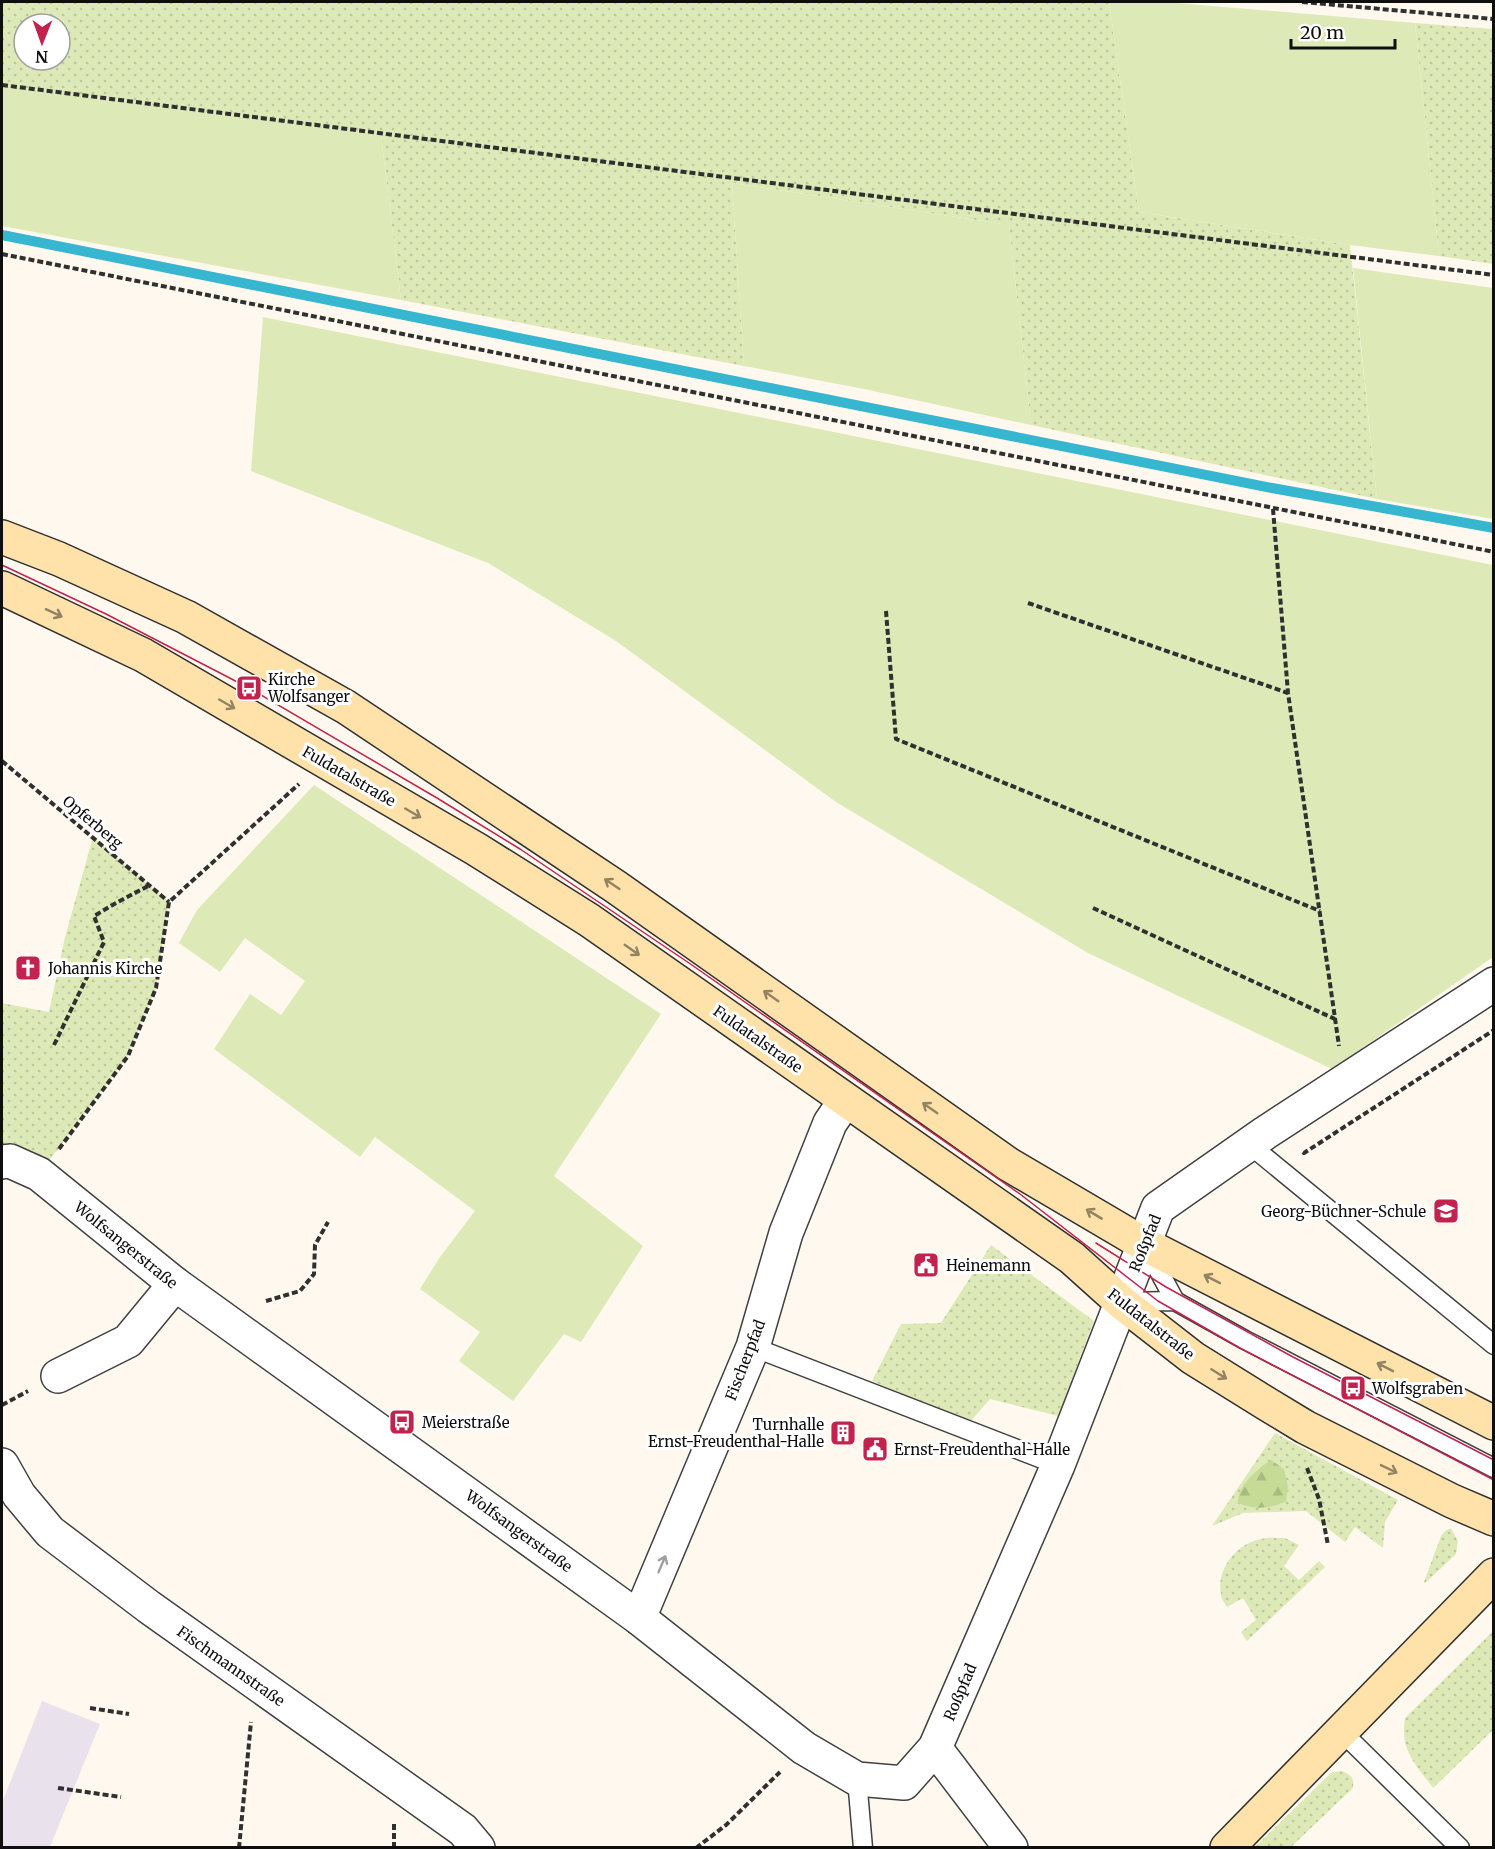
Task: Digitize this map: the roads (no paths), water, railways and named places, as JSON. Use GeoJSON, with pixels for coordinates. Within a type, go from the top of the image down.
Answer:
{"type":"FeatureCollection","features":[{"type":"Feature","properties":{"kind":"main road"},"geometry":{"type":"LineString","coordinates":[[2,537],[59,559],[186,617],[346,707],[616,886],[1008,1164],[1144,1244],[1494,1423]]}},
{"type":"Feature","properties":{"kind":"main road","name":"Fuldatalstraße"},"geometry":{"type":"LineString","coordinates":[[2,588],[143,655],[476,849],[589,920],[1072,1258],[1121,1302],[1193,1358],[1305,1427],[1452,1501],[1494,1519]]}},
{"type":"Feature","properties":{"kind":"main road"},"geometry":{"type":"LineString","coordinates":[[1227,1848],[1494,1575]]}},
{"type":"Feature","properties":{"kind":"street","name":"Roßpfad"},"geometry":{"type":"LineString","coordinates":[[936,1748],[1058,1465],[1158,1208],[1494,984]]}},
{"type":"Feature","properties":{"kind":"street","name":"Fischerpfad"},"geometry":{"type":"LineString","coordinates":[[639,1618],[753,1347],[786,1233],[830,1124],[845,1101]]}},
{"type":"Feature","properties":{"kind":"street","name":"Wolfsangerstraße"},"geometry":{"type":"LineString","coordinates":[[2,1162],[10,1161],[39,1174],[175,1284],[639,1618],[804,1749],[857,1779],[904,1783],[936,1748]]}},
{"type":"Feature","properties":{"kind":"street"},"geometry":{"type":"LineString","coordinates":[[58,1376],[128,1341],[175,1284]]}},
{"type":"Feature","properties":{"kind":"street","name":"Fischmannstraße"},"geometry":{"type":"LineString","coordinates":[[2,1466],[19,1495],[50,1532],[149,1607],[463,1830],[478,1848]]}},
{"type":"Feature","properties":{"kind":"street"},"geometry":{"type":"LineString","coordinates":[[936,1748],[1011,1848]]}},
{"type":"Feature","properties":{"kind":"lane"},"geometry":{"type":"LineString","coordinates":[[1250,1145],[1494,1345]]}},
{"type":"Feature","properties":{"kind":"lane"},"geometry":{"type":"LineString","coordinates":[[1144,1244],[1175,1301]]}},
{"type":"Feature","properties":{"kind":"lane"},"geometry":{"type":"LineString","coordinates":[[1121,1302],[1175,1301],[1263,1350],[1494,1468]]}},
{"type":"Feature","properties":{"kind":"lane"},"geometry":{"type":"LineString","coordinates":[[753,1347],[1058,1465]]}},
{"type":"Feature","properties":{"kind":"lane"},"geometry":{"type":"LineString","coordinates":[[1341,1731],[1460,1848]]}},
{"type":"Feature","properties":{"kind":"lane"},"geometry":{"type":"LineString","coordinates":[[857,1779],[863,1848]]}},
{"type":"Feature","properties":{"kind":"waterway"},"geometry":{"type":"LineString","coordinates":[[2,235],[1272,488],[1494,528]]}},
{"type":"Feature","properties":{"kind":"tram line"},"geometry":{"type":"LineString","coordinates":[[2,565],[106,614],[249,688],[437,798],[520,849],[689,963],[1020,1194],[1158,1301],[1240,1348],[1494,1480]]}},
{"type":"Feature","properties":{"kind":"tram line"},"geometry":{"type":"LineString","coordinates":[[1096,1243],[1166,1287],[1293,1357],[1494,1460]]}},
{"type":"Feature","properties":{"kind":"place","name":"Kirche Wolfsanger"},"geometry":{"type":"Point","coordinates":[249,688]}},
{"type":"Feature","properties":{"kind":"place","name":"Johannis Kirche"},"geometry":{"type":"Point","coordinates":[28,968]}},
{"type":"Feature","properties":{"kind":"place","name":"Georg-Büchner-Schule"},"geometry":{"type":"Point","coordinates":[1446,1211]}},
{"type":"Feature","properties":{"kind":"place","name":"Heinemann"},"geometry":{"type":"Point","coordinates":[926,1265]}},
{"type":"Feature","properties":{"kind":"place","name":"Wolfsgraben"},"geometry":{"type":"Point","coordinates":[1353,1388]}},
{"type":"Feature","properties":{"kind":"place","name":"Meierstraße"},"geometry":{"type":"Point","coordinates":[402,1422]}},
{"type":"Feature","properties":{"kind":"place","name":"Turnhalle Ernst‐Freudenthal‐Halle"},"geometry":{"type":"Point","coordinates":[843,1433]}},
{"type":"Feature","properties":{"kind":"place","name":"Ernst-Freudenthal-Halle"},"geometry":{"type":"Point","coordinates":[875,1449]}}]}
